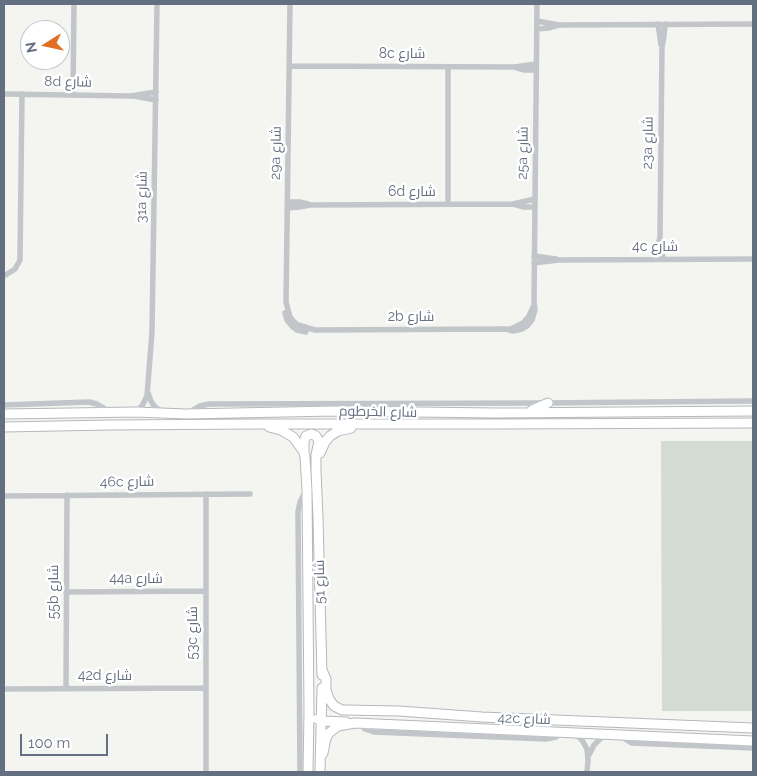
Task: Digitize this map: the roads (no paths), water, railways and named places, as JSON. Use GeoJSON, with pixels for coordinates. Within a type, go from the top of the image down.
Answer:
{"type":"FeatureCollection","features":[{"type":"Feature","properties":{"kind":"street"},"geometry":{"type":"LineString","coordinates":[[73,95],[74,4]]}},
{"type":"Feature","properties":{"kind":"street","name":"31a شارع"},"geometry":{"type":"LineString","coordinates":[[136,412],[145,401],[148,391],[152,332],[157,4]]}},
{"type":"Feature","properties":{"kind":"street","name":"29a شارع"},"geometry":{"type":"LineString","coordinates":[[290,4],[285,309],[286,316],[293,324]]}},
{"type":"Feature","properties":{"kind":"street","name":"25a شارع"},"geometry":{"type":"LineString","coordinates":[[524,325],[530,323],[534,317],[535,310],[537,4]]}},
{"type":"Feature","properties":{"kind":"street"},"geometry":{"type":"LineString","coordinates":[[537,21],[559,25],[753,24]]}},
{"type":"Feature","properties":{"kind":"street","name":"23a شارع"},"geometry":{"type":"LineString","coordinates":[[661,24],[664,36],[662,47],[660,238],[664,259]]}},
{"type":"Feature","properties":{"kind":"street"},"geometry":{"type":"LineString","coordinates":[[536,29],[559,25]]}},
{"type":"Feature","properties":{"kind":"street","name":"8c شارع"},"geometry":{"type":"LineString","coordinates":[[289,66],[515,67],[525,70],[536,67]]}},
{"type":"Feature","properties":{"kind":"street"},"geometry":{"type":"LineString","coordinates":[[448,67],[448,204]]}},
{"type":"Feature","properties":{"kind":"street","name":"8d شارع"},"geometry":{"type":"LineString","coordinates":[[132,96],[156,92]]}},
{"type":"Feature","properties":{"kind":"street","name":"8d شارع"},"geometry":{"type":"LineString","coordinates":[[4,94],[132,96],[156,100]]}},
{"type":"Feature","properties":{"kind":"street"},"geometry":{"type":"LineString","coordinates":[[4,276],[15,269],[20,255],[22,94]]}},
{"type":"Feature","properties":{"kind":"street","name":"6d شارع"},"geometry":{"type":"LineString","coordinates":[[288,205],[299,202],[310,205],[513,204],[535,199]]}},
{"type":"Feature","properties":{"kind":"street","name":"6d شارع"},"geometry":{"type":"LineString","coordinates":[[513,204],[535,207]]}},
{"type":"Feature","properties":{"kind":"street","name":"23a شارع"},"geometry":{"type":"LineString","coordinates":[[655,259],[660,238]]}},
{"type":"Feature","properties":{"kind":"street","name":"4c شارع"},"geometry":{"type":"LineString","coordinates":[[534,260],[546,257],[558,260],[753,259]]}},
{"type":"Feature","properties":{"kind":"street","name":"2b شارع"},"geometry":{"type":"LineString","coordinates":[[293,324],[297,330],[304,332],[315,330],[516,330],[524,325]]}},
{"type":"Feature","properties":{"kind":"street"},"geometry":{"type":"LineString","coordinates":[[148,391],[154,406],[163,412]]}},
{"type":"Feature","properties":{"kind":"street"},"geometry":{"type":"LineString","coordinates":[[186,414],[200,406],[209,404],[753,401]]}},
{"type":"Feature","properties":{"kind":"street"},"geometry":{"type":"LineString","coordinates":[[4,405],[89,402],[97,404],[110,412]]}},
{"type":"Feature","properties":{"kind":"street"},"geometry":{"type":"LineString","coordinates":[[527,412],[548,403]]}},
{"type":"Feature","properties":{"kind":"street","name":"شارع الخرطوم"},"geometry":{"type":"LineString","coordinates":[[4,414],[163,412],[232,414],[334,411],[496,413],[753,411]]}},
{"type":"Feature","properties":{"kind":"street"},"geometry":{"type":"LineString","coordinates":[[496,413],[496,424]]}},
{"type":"Feature","properties":{"kind":"street"},"geometry":{"type":"LineString","coordinates":[[160,425],[165,417],[204,419],[232,414]]}},
{"type":"Feature","properties":{"kind":"street","name":"شارع الخرطوم"},"geometry":{"type":"LineString","coordinates":[[4,427],[257,424],[753,423]]}},
{"type":"Feature","properties":{"kind":"street"},"geometry":{"type":"LineString","coordinates":[[257,424],[276,428],[288,434],[293,437],[304,452]]}},
{"type":"Feature","properties":{"kind":"street","name":"شارع 51"},"geometry":{"type":"LineString","coordinates":[[320,772],[322,670],[316,470],[323,446],[330,436],[338,431],[368,424]]}},
{"type":"Feature","properties":{"kind":"street"},"geometry":{"type":"LineString","coordinates":[[304,452],[306,436],[311,434],[316,436],[319,442],[316,455],[316,470]]}},
{"type":"Feature","properties":{"kind":"street","name":"شارع 51"},"geometry":{"type":"LineString","coordinates":[[304,452],[309,711],[308,772]]}},
{"type":"Feature","properties":{"kind":"street"},"geometry":{"type":"LineString","coordinates":[[300,772],[298,512],[300,502],[306,490]]}},
{"type":"Feature","properties":{"kind":"street","name":"53c شارع"},"geometry":{"type":"LineString","coordinates":[[206,494],[206,772]]}},
{"type":"Feature","properties":{"kind":"street","name":"46c شارع"},"geometry":{"type":"LineString","coordinates":[[4,496],[250,494]]}},
{"type":"Feature","properties":{"kind":"street","name":"55b شارع"},"geometry":{"type":"LineString","coordinates":[[66,689],[67,496]]}},
{"type":"Feature","properties":{"kind":"street","name":"44a شارع"},"geometry":{"type":"LineString","coordinates":[[66,592],[206,592]]}},
{"type":"Feature","properties":{"kind":"street"},"geometry":{"type":"LineString","coordinates":[[308,641],[314,654],[314,712],[316,718],[322,721],[357,723],[365,729],[374,732],[546,739],[556,737],[561,733]]}},
{"type":"Feature","properties":{"kind":"street","name":"42c شارع"},"geometry":{"type":"LineString","coordinates":[[322,670],[326,679],[326,690],[329,699],[334,706],[346,710],[753,728]]}},
{"type":"Feature","properties":{"kind":"street","name":"42d شارع"},"geometry":{"type":"LineString","coordinates":[[4,690],[206,688]]}},
{"type":"Feature","properties":{"kind":"street"},"geometry":{"type":"LineString","coordinates":[[382,725],[379,719],[382,715],[399,711]]}},
{"type":"Feature","properties":{"kind":"street","name":"42c شارع"},"geometry":{"type":"LineString","coordinates":[[320,757],[329,733],[338,726],[357,723],[753,741]]}},
{"type":"Feature","properties":{"kind":"street"},"geometry":{"type":"LineString","coordinates":[[574,733],[585,744],[588,760]]}},
{"type":"Feature","properties":{"kind":"street"},"geometry":{"type":"LineString","coordinates":[[587,772],[589,754],[597,741],[606,735]]}},
{"type":"Feature","properties":{"kind":"street"},"geometry":{"type":"LineString","coordinates":[[622,735],[632,743],[753,748]]}}]}
